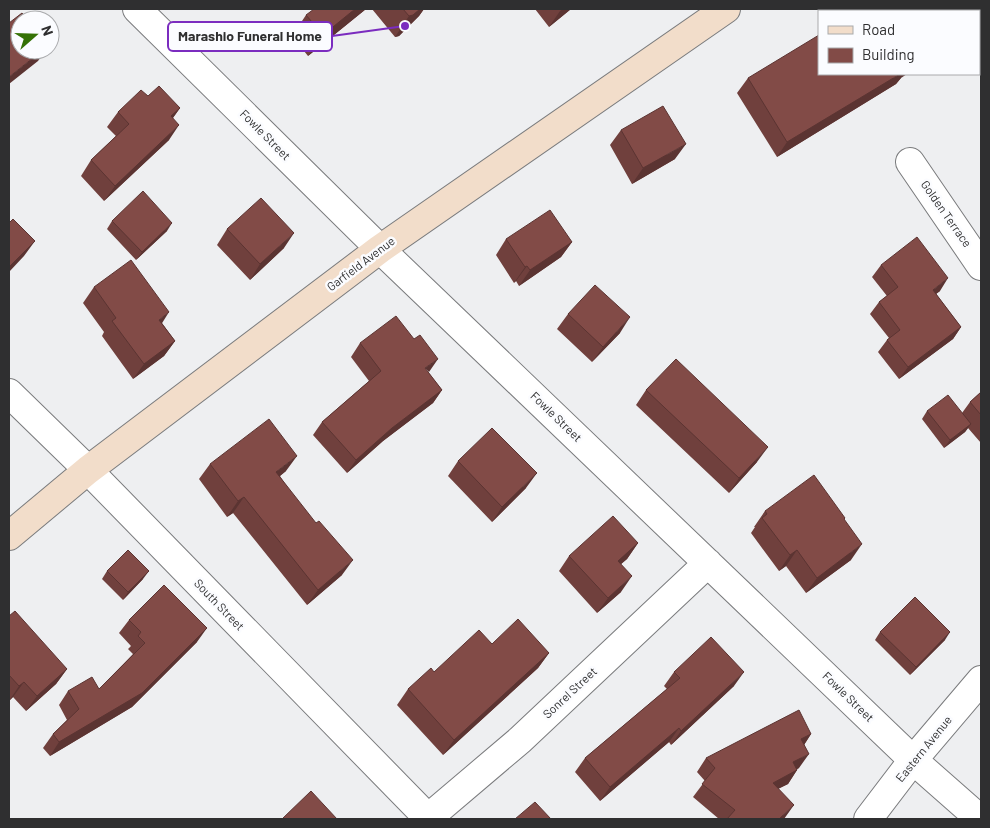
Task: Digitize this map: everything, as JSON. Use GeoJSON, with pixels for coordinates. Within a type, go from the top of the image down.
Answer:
{"type":"FeatureCollection","features":[{"type":"Feature","properties":{"kind":"street","name":"Fowle Street"},"geometry":{"type":"LineString","coordinates":[[137,9],[380,249],[913,760],[980,819]]}},
{"type":"Feature","properties":{"kind":"street","name":"Garfield Avenue"},"geometry":{"type":"LineString","coordinates":[[9,536],[88,470],[380,249],[721,10]]}},
{"type":"Feature","properties":{"kind":"street","name":"Golden Terrace"},"geometry":{"type":"LineString","coordinates":[[910,162],[981,266]]}},
{"type":"Feature","properties":{"kind":"street","name":"South Street"},"geometry":{"type":"LineString","coordinates":[[9,393],[88,470],[428,819]]}},
{"type":"Feature","properties":{"kind":"street","name":"Sonrel Street"},"geometry":{"type":"LineString","coordinates":[[428,819],[520,740],[708,563]]}},
{"type":"Feature","properties":{"kind":"street","name":"Eastern Avenue"},"geometry":{"type":"LineString","coordinates":[[868,819],[913,760],[981,680]]}},
{"type":"Feature","properties":{"kind":"building"},"geometry":{"type":"Polygon","coordinates":[[[314,9],[355,9],[323,35],[306,15],[314,9]]]}},
{"type":"Feature","properties":{"kind":"building"},"geometry":{"type":"Polygon","coordinates":[[[403,9],[420,9],[409,16],[403,9]]]}},
{"type":"Feature","properties":{"kind":"building"},"geometry":{"type":"Polygon","coordinates":[[[857,9],[915,10],[858,10],[857,9]]]}},
{"type":"Feature","properties":{"kind":"building"},"geometry":{"type":"Polygon","coordinates":[[[9,23],[10,60],[30,60],[9,77],[9,23]]]}},
{"type":"Feature","properties":{"kind":"building"},"geometry":{"type":"Polygon","coordinates":[[[818,36],[818,75],[898,75],[787,142],[748,78],[818,36]]]}},
{"type":"Feature","properties":{"kind":"building"},"geometry":{"type":"Polygon","coordinates":[[[159,86],[180,108],[171,116],[179,125],[115,186],[91,160],[129,124],[118,112],[141,90],[148,96],[159,86]]]}},
{"type":"Feature","properties":{"kind":"building"},"geometry":{"type":"Polygon","coordinates":[[[663,106],[686,144],[643,168],[621,130],[663,106]]]}},
{"type":"Feature","properties":{"kind":"building"},"geometry":{"type":"Polygon","coordinates":[[[143,191],[172,223],[142,252],[112,221],[143,191]]]}},
{"type":"Feature","properties":{"kind":"building"},"geometry":{"type":"Polygon","coordinates":[[[261,198],[294,233],[260,264],[227,229],[261,198]]]}},
{"type":"Feature","properties":{"kind":"building"},"geometry":{"type":"Polygon","coordinates":[[[550,210],[572,242],[530,270],[527,266],[525,267],[506,239],[550,210]]]}},
{"type":"Feature","properties":{"kind":"building"},"geometry":{"type":"Polygon","coordinates":[[[13,219],[35,241],[9,267],[9,223],[13,219]]]}},
{"type":"Feature","properties":{"kind":"building"},"geometry":{"type":"Polygon","coordinates":[[[917,237],[948,278],[933,290],[961,327],[908,367],[887,340],[900,330],[879,302],[898,287],[881,265],[917,237]]]}},
{"type":"Feature","properties":{"kind":"building"},"geometry":{"type":"Polygon","coordinates":[[[131,260],[169,312],[159,320],[175,341],[144,364],[112,321],[116,318],[94,287],[131,260]]]}},
{"type":"Feature","properties":{"kind":"building"},"geometry":{"type":"Polygon","coordinates":[[[595,285],[630,317],[603,347],[568,314],[595,285]]]}},
{"type":"Feature","properties":{"kind":"building"},"geometry":{"type":"Polygon","coordinates":[[[396,316],[414,339],[420,335],[438,359],[425,368],[442,390],[392,428],[356,460],[322,422],[381,371],[360,343],[396,316]]]}},
{"type":"Feature","properties":{"kind":"building"},"geometry":{"type":"Polygon","coordinates":[[[676,359],[768,447],[739,478],[646,390],[676,359]]]}},
{"type":"Feature","properties":{"kind":"building"},"geometry":{"type":"Polygon","coordinates":[[[981,392],[981,415],[970,402],[981,392]]]}},
{"type":"Feature","properties":{"kind":"building"},"geometry":{"type":"Polygon","coordinates":[[[948,395],[971,424],[950,440],[927,411],[948,395]]]}},
{"type":"Feature","properties":{"kind":"building"},"geometry":{"type":"Polygon","coordinates":[[[269,419],[297,456],[276,472],[316,523],[319,521],[353,560],[318,590],[244,497],[238,501],[210,464],[269,419]]]}},
{"type":"Feature","properties":{"kind":"building"},"geometry":{"type":"Polygon","coordinates":[[[492,428],[537,473],[502,507],[458,461],[492,428]]]}},
{"type":"Feature","properties":{"kind":"building"},"geometry":{"type":"Polygon","coordinates":[[[814,475],[862,544],[817,578],[797,550],[790,555],[762,518],[767,514],[765,511],[814,475]]]}},
{"type":"Feature","properties":{"kind":"building"},"geometry":{"type":"Polygon","coordinates":[[[613,516],[638,543],[618,561],[632,576],[608,598],[569,556],[613,516]]]}},
{"type":"Feature","properties":{"kind":"building"},"geometry":{"type":"Polygon","coordinates":[[[128,550],[149,571],[128,592],[107,571],[128,550]]]}},
{"type":"Feature","properties":{"kind":"building"},"geometry":{"type":"Polygon","coordinates":[[[164,585],[207,628],[142,693],[59,742],[53,734],[79,709],[68,691],[92,677],[99,689],[145,643],[138,636],[141,632],[129,620],[164,585]]]}},
{"type":"Feature","properties":{"kind":"building"},"geometry":{"type":"Polygon","coordinates":[[[915,597],[950,632],[916,667],[880,632],[915,597]]]}},
{"type":"Feature","properties":{"kind":"building"},"geometry":{"type":"Polygon","coordinates":[[[15,611],[67,669],[37,696],[24,682],[19,686],[9,675],[9,616],[15,611]]]}},
{"type":"Feature","properties":{"kind":"building"},"geometry":{"type":"Polygon","coordinates":[[[518,619],[549,653],[454,740],[408,689],[431,668],[434,672],[479,630],[492,644],[518,619]]]}},
{"type":"Feature","properties":{"kind":"building"},"geometry":{"type":"Polygon","coordinates":[[[711,637],[744,672],[681,731],[679,728],[610,787],[585,758],[680,678],[674,672],[711,637]]]}},
{"type":"Feature","properties":{"kind":"building"},"geometry":{"type":"Polygon","coordinates":[[[799,710],[811,734],[801,739],[809,754],[793,762],[797,770],[773,783],[794,805],[779,819],[727,819],[735,810],[702,784],[715,768],[706,758],[799,710]]]}},
{"type":"Feature","properties":{"kind":"building"},"geometry":{"type":"Polygon","coordinates":[[[311,791],[337,819],[282,819],[311,791]]]}},
{"type":"Feature","properties":{"kind":"building"},"geometry":{"type":"Polygon","coordinates":[[[535,802],[551,819],[515,819],[535,802]]]}},
{"type":"Feature","properties":{"kind":"place","name":"Marashio Funeral Home"},"geometry":{"type":"Point","coordinates":[405,26]}}]}
